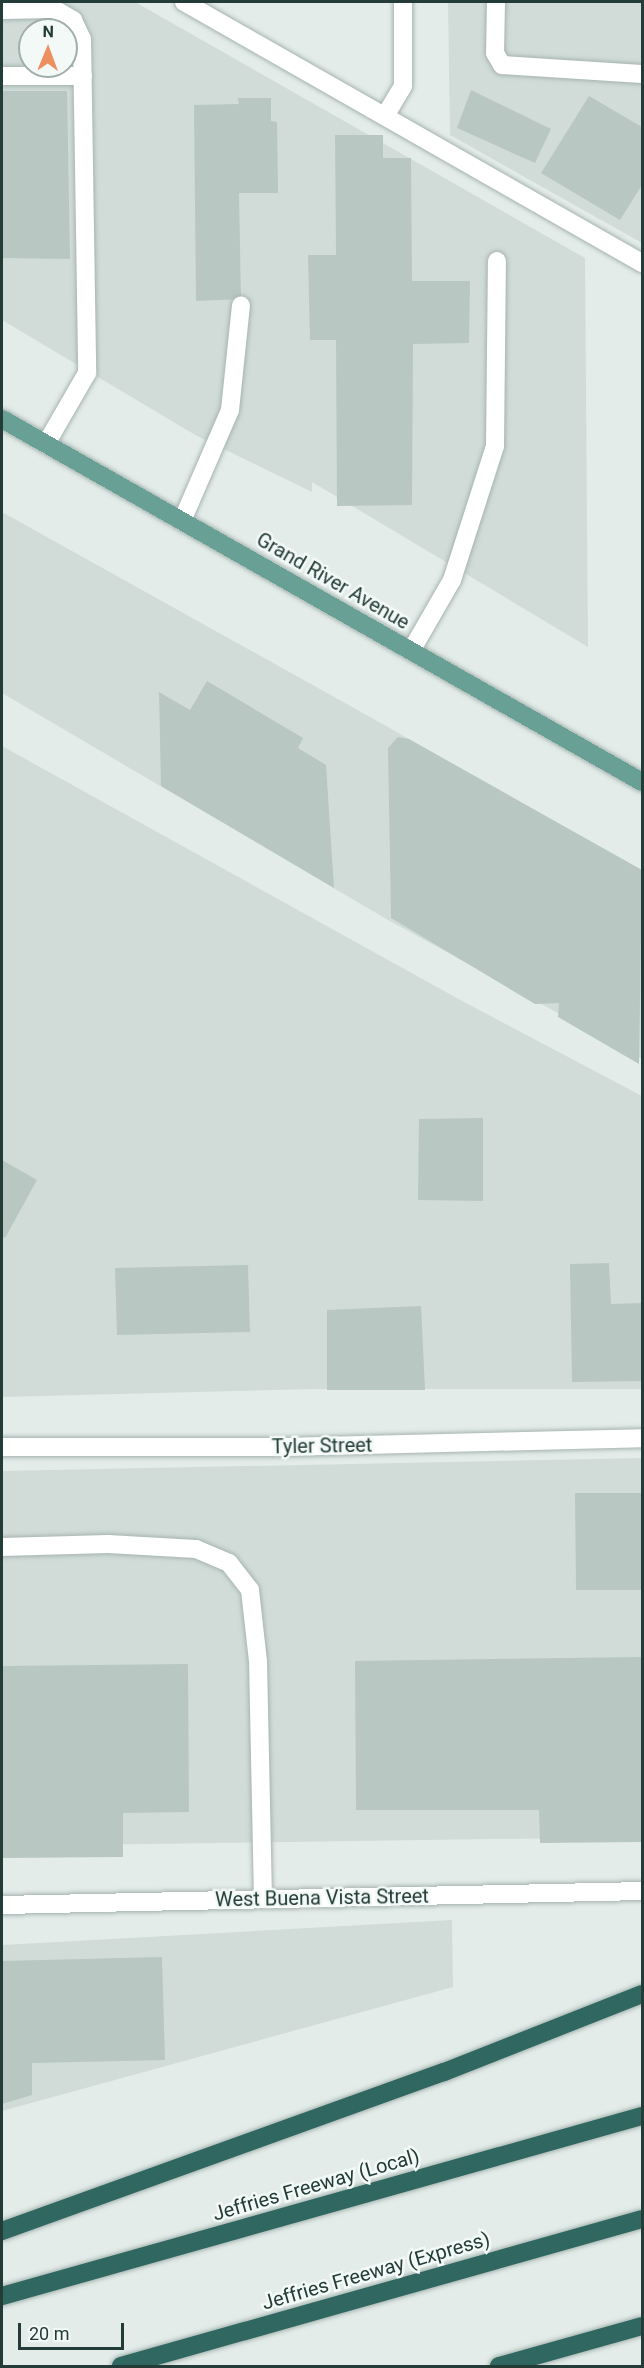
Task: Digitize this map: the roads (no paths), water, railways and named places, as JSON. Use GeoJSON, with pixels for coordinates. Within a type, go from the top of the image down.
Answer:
{"type":"FeatureCollection","features":[{"type":"Feature","properties":{"kind":"highway"},"geometry":{"type":"LineString","coordinates":[[2,2231],[444,2072],[642,1994]]}},
{"type":"Feature","properties":{"kind":"highway","name":"Jeffries Freeway (Local)"},"geometry":{"type":"LineString","coordinates":[[2,2296],[642,2116]]}},
{"type":"Feature","properties":{"kind":"highway","name":"Jeffries Freeway (Express)"},"geometry":{"type":"LineString","coordinates":[[121,2367],[642,2219]]}},
{"type":"Feature","properties":{"kind":"highway"},"geometry":{"type":"LineString","coordinates":[[499,2367],[642,2326]]}},
{"type":"Feature","properties":{"kind":"main road","name":"Grand River Avenue"},"geometry":{"type":"LineString","coordinates":[[2,419],[642,782]]}},
{"type":"Feature","properties":{"kind":"street"},"geometry":{"type":"LineString","coordinates":[[184,2],[642,263]]}},
{"type":"Feature","properties":{"kind":"street"},"geometry":{"type":"LineString","coordinates":[[385,116],[403,86],[403,2]]}},
{"type":"Feature","properties":{"kind":"street"},"geometry":{"type":"LineString","coordinates":[[496,2],[495,53],[502,65],[642,74]]}},
{"type":"Feature","properties":{"kind":"street"},"geometry":{"type":"LineString","coordinates":[[2,9],[54,9],[74,20],[82,39],[87,373],[46,444]]}},
{"type":"Feature","properties":{"kind":"street"},"geometry":{"type":"LineString","coordinates":[[2,76],[82,76]]}},
{"type":"Feature","properties":{"kind":"street"},"geometry":{"type":"LineString","coordinates":[[411,651],[452,580],[495,446],[497,261]]}},
{"type":"Feature","properties":{"kind":"street"},"geometry":{"type":"LineString","coordinates":[[182,521],[230,410],[241,306]]}},
{"type":"Feature","properties":{"kind":"street","name":"Tyler Street"},"geometry":{"type":"LineString","coordinates":[[2,1447],[283,1447],[642,1438]]}},
{"type":"Feature","properties":{"kind":"street"},"geometry":{"type":"LineString","coordinates":[[2,1547],[108,1544],[196,1549],[229,1563],[250,1590],[255,1620],[263,1899]]}},
{"type":"Feature","properties":{"kind":"street","name":"West Buena Vista Street"},"geometry":{"type":"LineString","coordinates":[[2,1905],[642,1891]]}}]}
